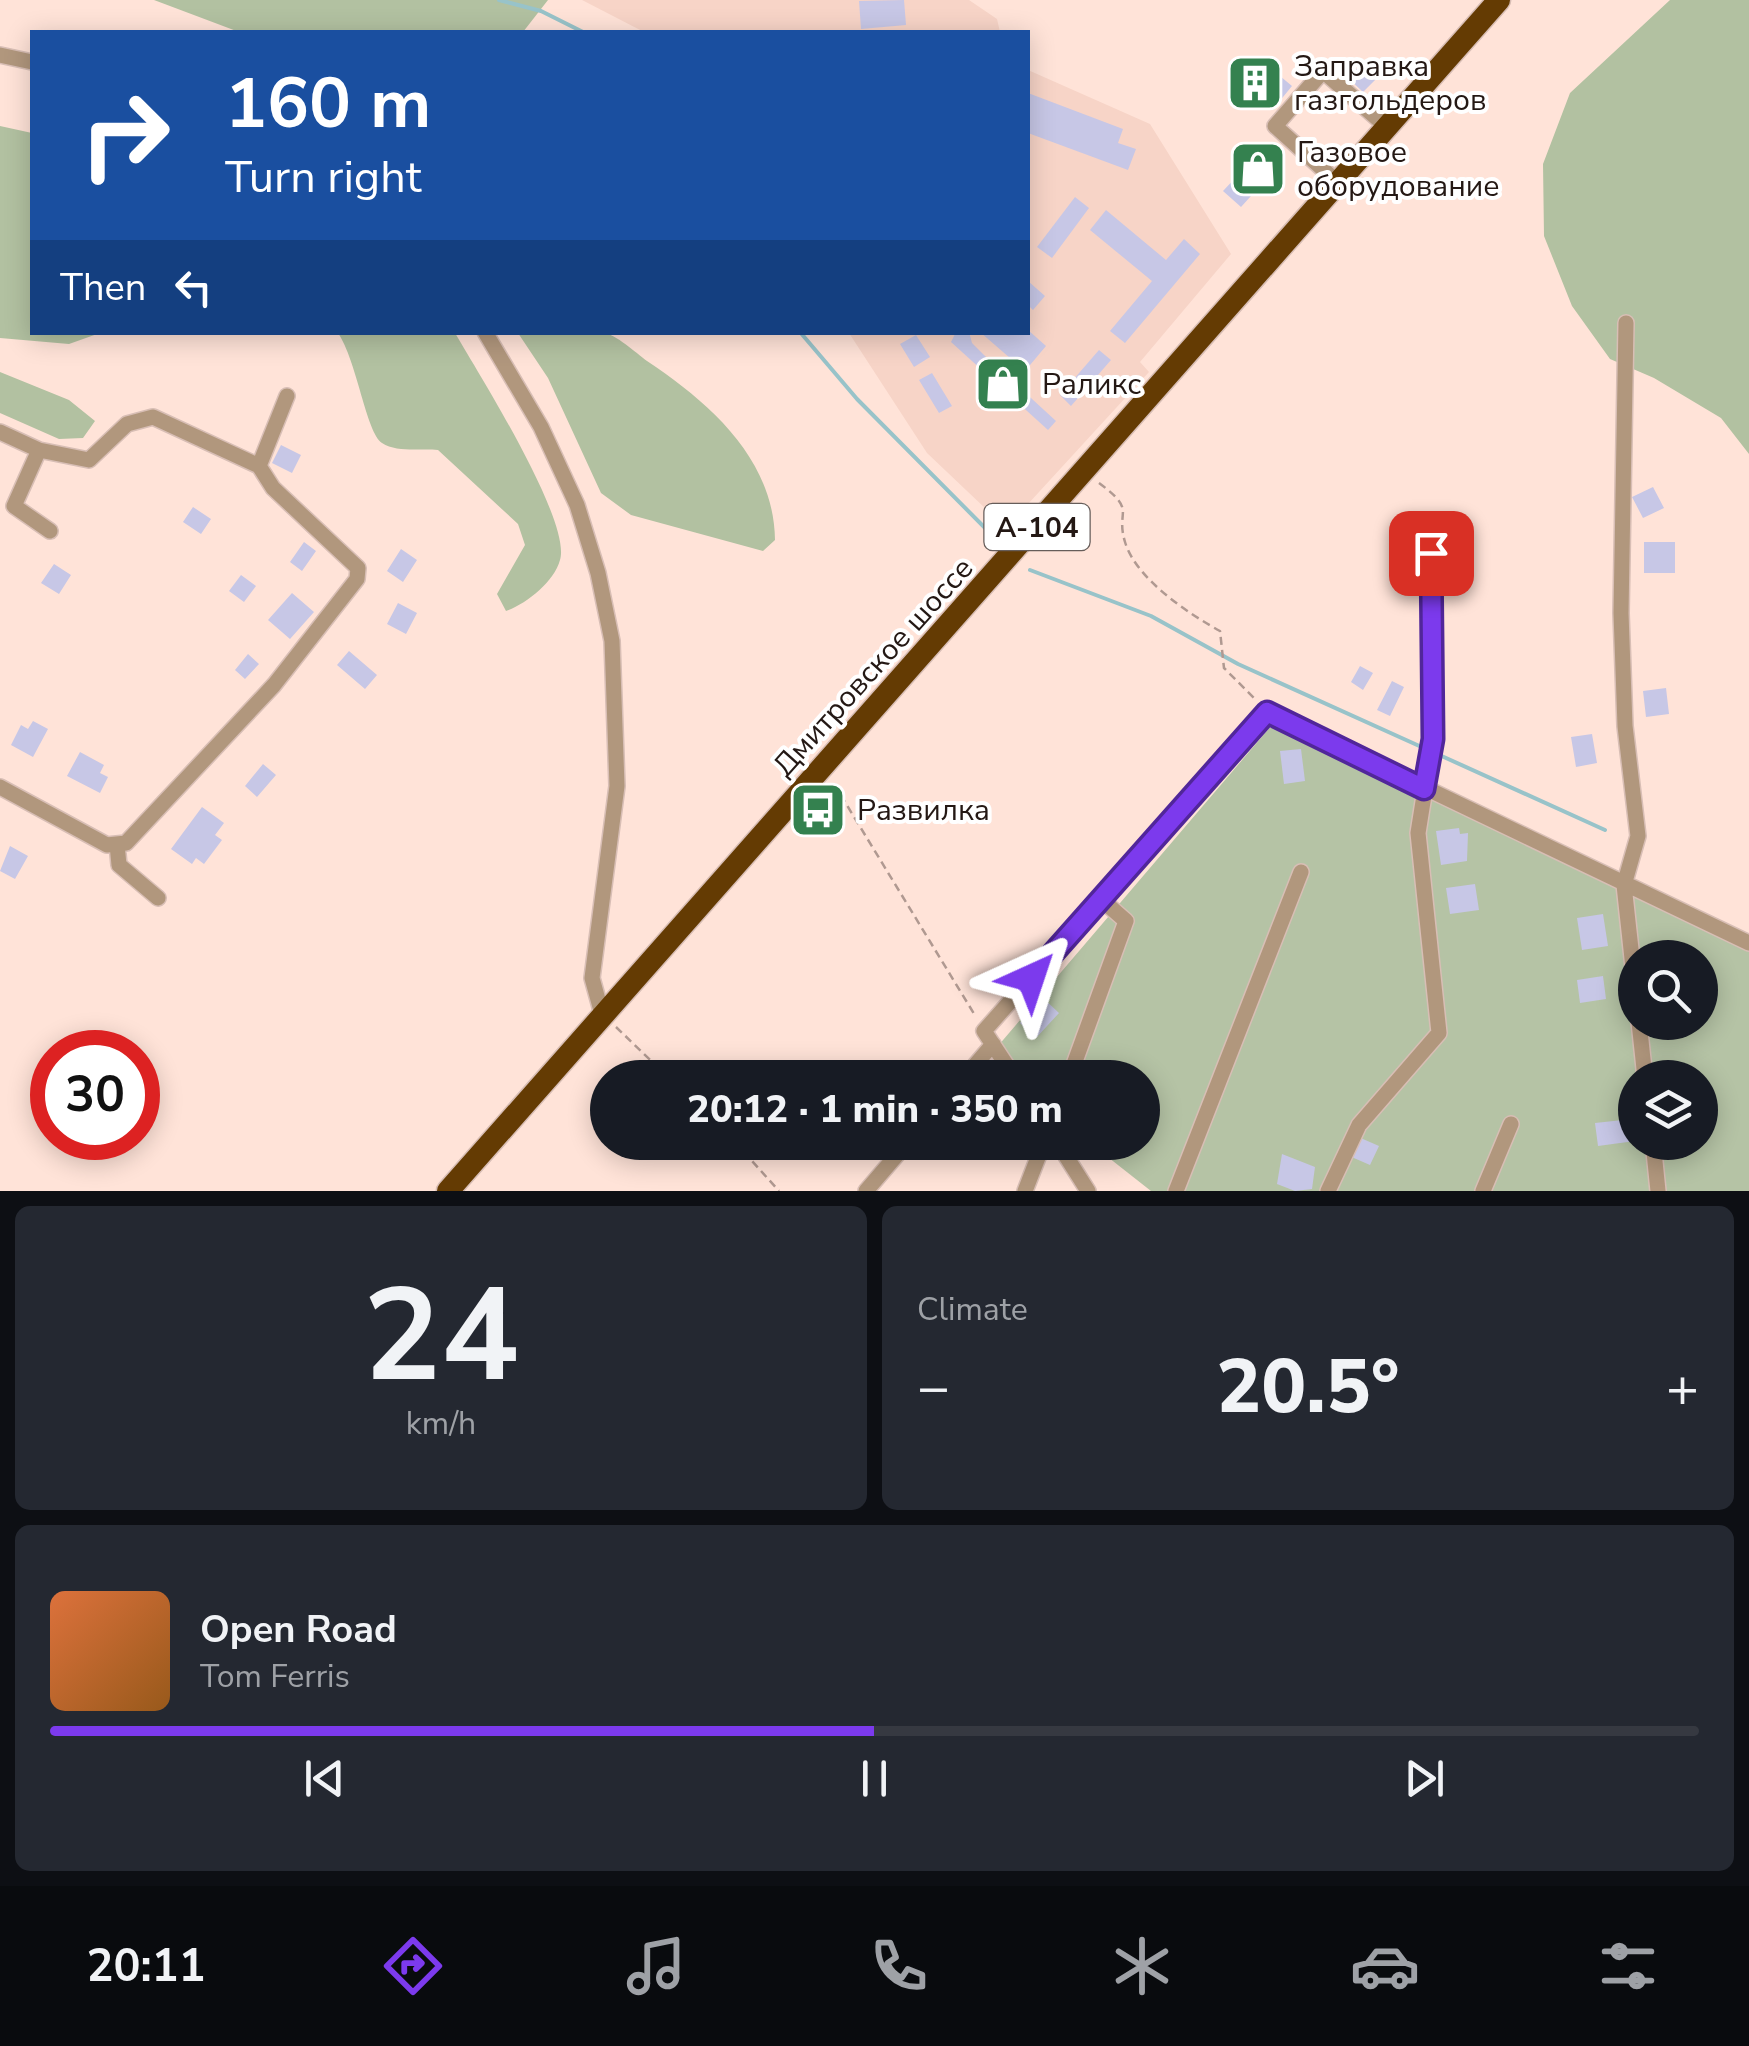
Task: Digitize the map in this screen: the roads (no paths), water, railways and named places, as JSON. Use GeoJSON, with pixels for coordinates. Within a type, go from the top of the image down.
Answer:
{"type":"FeatureCollection","features":[{"type":"Feature","properties":{"kind":"highway","name":"Дмитровское шоссе"},"geometry":{"type":"LineString","coordinates":[[448,1191],[1086,473],[1498,1]]}},
{"type":"Feature","properties":{"kind":"street"},"geometry":{"type":"LineString","coordinates":[[0,55],[30,62]]}},
{"type":"Feature","properties":{"kind":"street"},"geometry":{"type":"LineString","coordinates":[[1337,182],[1275,126],[1323,71],[1387,127]]}},
{"type":"Feature","properties":{"kind":"street"},"geometry":{"type":"LineString","coordinates":[[1626,322],[1622,613],[1625,726],[1638,836],[1624,886],[1630,940]]}},
{"type":"Feature","properties":{"kind":"street"},"geometry":{"type":"LineString","coordinates":[[487,335],[541,427],[576,505],[598,572],[612,641],[616,786],[592,978],[602,1014]]}},
{"type":"Feature","properties":{"kind":"street"},"geometry":{"type":"LineString","coordinates":[[259,466],[287,396]]}},
{"type":"Feature","properties":{"kind":"street"},"geometry":{"type":"LineString","coordinates":[[0,432],[39,450],[89,460],[127,424],[153,417],[259,466],[273,488],[358,568],[358,579],[224,741],[126,844],[107,845],[0,787]]}},
{"type":"Feature","properties":{"kind":"street"},"geometry":{"type":"LineString","coordinates":[[39,450],[14,506],[50,531]]}},
{"type":"Feature","properties":{"kind":"street"},"geometry":{"type":"LineString","coordinates":[[1328,1191],[1360,1125],[1440,1033],[1418,833],[1433,739],[1431,553]]}},
{"type":"Feature","properties":{"kind":"street"},"geometry":{"type":"LineString","coordinates":[[975,1060],[989,1037],[1101,899],[1267,712],[1749,944]]}},
{"type":"Feature","properties":{"kind":"street"},"geometry":{"type":"LineString","coordinates":[[117,844],[119,865],[158,898]]}},
{"type":"Feature","properties":{"kind":"street"},"geometry":{"type":"LineString","coordinates":[[1176,1191],[1301,872]]}},
{"type":"Feature","properties":{"kind":"street"},"geometry":{"type":"LineString","coordinates":[[1076,1060],[1126,921],[1101,899]]}},
{"type":"Feature","properties":{"kind":"street"},"geometry":{"type":"LineString","coordinates":[[989,1037],[1003,1060]]}},
{"type":"Feature","properties":{"kind":"street"},"geometry":{"type":"LineString","coordinates":[[1483,1191],[1511,1124]]}},
{"type":"Feature","properties":{"kind":"street"},"geometry":{"type":"LineString","coordinates":[[866,1191],[893,1160]]}},
{"type":"Feature","properties":{"kind":"street"},"geometry":{"type":"LineString","coordinates":[[1024,1191],[1037,1160]]}},
{"type":"Feature","properties":{"kind":"street"},"geometry":{"type":"LineString","coordinates":[[1068,1160],[1088,1191]]}},
{"type":"Feature","properties":{"kind":"street"},"geometry":{"type":"LineString","coordinates":[[1655,1160],[1658,1191]]}},
{"type":"Feature","properties":{"kind":"waterway"},"geometry":{"type":"LineString","coordinates":[[499,0],[541,11],[579,30]]}},
{"type":"Feature","properties":{"kind":"waterway"},"geometry":{"type":"LineString","coordinates":[[803,335],[857,399],[994,537]]}},
{"type":"Feature","properties":{"kind":"waterway"},"geometry":{"type":"LineString","coordinates":[[1030,570],[1151,616],[1238,664],[1426,749]]}},
{"type":"Feature","properties":{"kind":"waterway"},"geometry":{"type":"LineString","coordinates":[[1435,753],[1605,830]]}},
{"type":"Feature","properties":{"kind":"place","name":"Заправка газгольдеров"},"geometry":{"type":"Point","coordinates":[1255,83]}},
{"type":"Feature","properties":{"kind":"place","name":"Газовое оборудование"},"geometry":{"type":"Point","coordinates":[1258,169]}},
{"type":"Feature","properties":{"kind":"place","name":"Раликс"},"geometry":{"type":"Point","coordinates":[1003,384]}},
{"type":"Feature","properties":{"kind":"place","name":"Развилка"},"geometry":{"type":"Point","coordinates":[818,810]}}]}
